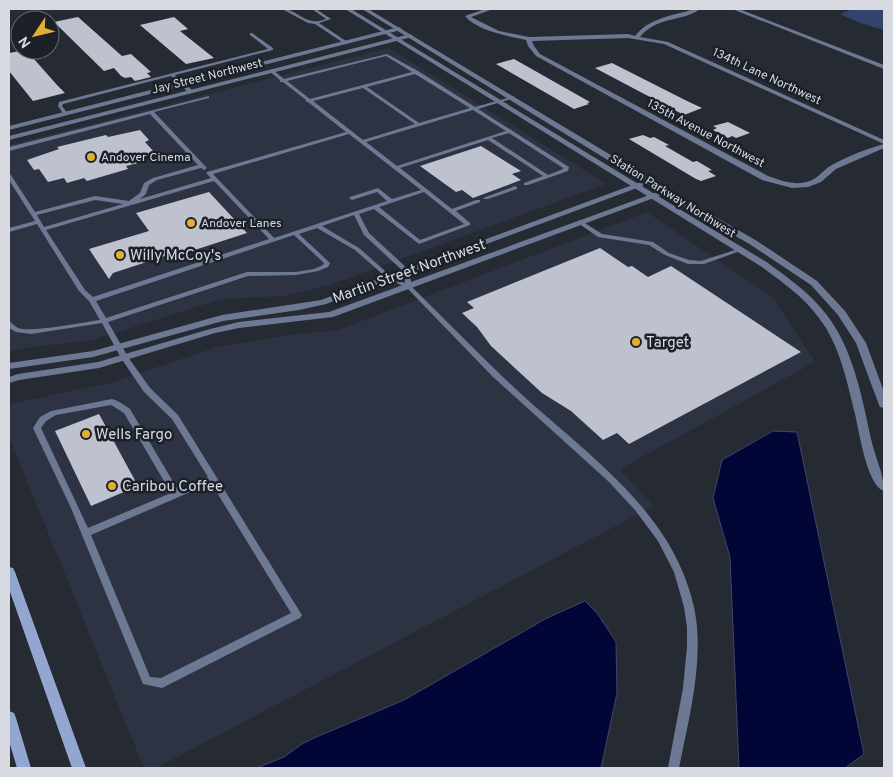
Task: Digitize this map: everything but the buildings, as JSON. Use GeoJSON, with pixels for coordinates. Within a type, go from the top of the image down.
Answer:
{"type":"FeatureCollection","features":[{"type":"Feature","properties":{"kind":"main road"},"geometry":{"type":"LineString","coordinates":[[9,572],[79,768]]}},
{"type":"Feature","properties":{"kind":"main road"},"geometry":{"type":"LineString","coordinates":[[9,718],[24,768]]}},
{"type":"Feature","properties":{"kind":"street","name":"Station Parkway Northwest"},"geometry":{"type":"LineString","coordinates":[[348,9],[765,265],[797,289],[823,316],[835,336],[854,386],[872,460],[880,483],[884,487]]}},
{"type":"Feature","properties":{"kind":"street","name":"Station Parkway Northwest"},"geometry":{"type":"LineString","coordinates":[[366,9],[649,182],[754,243],[814,283],[842,313],[860,343],[884,405]]}},
{"type":"Feature","properties":{"kind":"street"},"geometry":{"type":"LineString","coordinates":[[490,9],[468,16],[471,20],[497,32],[530,39]]}},
{"type":"Feature","properties":{"kind":"street"},"geometry":{"type":"LineString","coordinates":[[638,37],[642,30],[656,22],[698,9]]}},
{"type":"Feature","properties":{"kind":"street"},"geometry":{"type":"LineString","coordinates":[[735,9],[884,67]]}},
{"type":"Feature","properties":{"kind":"street","name":"Jay Street Northwest"},"geometry":{"type":"LineString","coordinates":[[12,127],[400,29]]}},
{"type":"Feature","properties":{"kind":"street","name":"Jay Street Northwest"},"geometry":{"type":"LineString","coordinates":[[9,138],[410,36]]}},
{"type":"Feature","properties":{"kind":"street","name":"134th Lane Northwest"},"geometry":{"type":"LineString","coordinates":[[530,39],[604,36],[638,37],[666,43],[884,144]]}},
{"type":"Feature","properties":{"kind":"street","name":"135th Avenue Northwest"},"geometry":{"type":"LineString","coordinates":[[530,39],[531,46],[538,55],[765,178],[781,183],[794,186],[810,184],[820,179],[831,168],[884,144]]}},
{"type":"Feature","properties":{"kind":"street"},"geometry":{"type":"LineString","coordinates":[[9,116],[12,127],[22,135]]}},
{"type":"Feature","properties":{"kind":"street","name":"Martin Street Northwest"},"geometry":{"type":"LineString","coordinates":[[9,366],[93,354],[222,318],[323,302],[649,182]]}},
{"type":"Feature","properties":{"kind":"street","name":"Martin Street Northwest"},"geometry":{"type":"LineString","coordinates":[[9,380],[18,377],[76,369],[125,358],[213,330],[330,315],[666,192]]}},
{"type":"Feature","properties":{"kind":"street"},"geometry":{"type":"LineString","coordinates":[[740,250],[754,243]]}},
{"type":"Feature","properties":{"kind":"lane"},"geometry":{"type":"LineString","coordinates":[[284,9],[309,22],[316,23],[347,43]]}},
{"type":"Feature","properties":{"kind":"lane"},"geometry":{"type":"LineString","coordinates":[[314,9],[329,18],[316,23]]}},
{"type":"Feature","properties":{"kind":"lane"},"geometry":{"type":"LineString","coordinates":[[66,114],[60,106],[62,103],[73,99],[271,49],[251,34]]}},
{"type":"Feature","properties":{"kind":"lane"},"geometry":{"type":"LineString","coordinates":[[282,80],[387,55],[566,167],[566,170],[526,184]]}},
{"type":"Feature","properties":{"kind":"lane"},"geometry":{"type":"LineString","coordinates":[[271,71],[308,101],[364,141],[468,224],[419,242],[375,207]]}},
{"type":"Feature","properties":{"kind":"lane"},"geometry":{"type":"LineString","coordinates":[[308,101],[416,72]]}},
{"type":"Feature","properties":{"kind":"lane"},"geometry":{"type":"LineString","coordinates":[[172,74],[197,100]]}},
{"type":"Feature","properties":{"kind":"lane"},"geometry":{"type":"LineString","coordinates":[[363,86],[419,125]]}},
{"type":"Feature","properties":{"kind":"lane"},"geometry":{"type":"LineString","coordinates":[[9,149],[207,97],[191,92]]}},
{"type":"Feature","properties":{"kind":"lane"},"geometry":{"type":"LineString","coordinates":[[364,141],[512,97]]}},
{"type":"Feature","properties":{"kind":"lane"},"geometry":{"type":"LineString","coordinates":[[151,112],[274,240]]}},
{"type":"Feature","properties":{"kind":"lane"},"geometry":{"type":"LineString","coordinates":[[396,168],[510,131]]}},
{"type":"Feature","properties":{"kind":"lane"},"geometry":{"type":"LineString","coordinates":[[209,173],[351,132]]}},
{"type":"Feature","properties":{"kind":"lane"},"geometry":{"type":"LineString","coordinates":[[488,138],[546,176]]}},
{"type":"Feature","properties":{"kind":"lane"},"geometry":{"type":"LineString","coordinates":[[33,214],[94,198],[130,203],[143,194],[146,184],[156,179],[202,166]]}},
{"type":"Feature","properties":{"kind":"lane"},"geometry":{"type":"LineString","coordinates":[[9,176],[82,291],[92,300],[125,358],[147,390],[175,418],[297,615],[162,683],[147,681],[81,522],[37,428],[43,419],[54,413],[106,403],[117,404],[127,411],[176,494]]}},
{"type":"Feature","properties":{"kind":"lane"},"geometry":{"type":"LineString","coordinates":[[42,229],[215,179]]}},
{"type":"Feature","properties":{"kind":"lane"},"geometry":{"type":"LineString","coordinates":[[486,198],[514,188]]}},
{"type":"Feature","properties":{"kind":"lane"},"geometry":{"type":"LineString","coordinates":[[352,198],[378,190],[391,201]]}},
{"type":"Feature","properties":{"kind":"lane"},"geometry":{"type":"LineString","coordinates":[[92,300],[425,190]]}},
{"type":"Feature","properties":{"kind":"lane"},"geometry":{"type":"LineString","coordinates":[[451,210],[478,201]]}},
{"type":"Feature","properties":{"kind":"lane"},"geometry":{"type":"LineString","coordinates":[[356,213],[366,234],[407,271],[408,287]]}},
{"type":"Feature","properties":{"kind":"lane"},"geometry":{"type":"LineString","coordinates":[[9,230],[38,222]]}},
{"type":"Feature","properties":{"kind":"lane"},"geometry":{"type":"LineString","coordinates":[[580,222],[600,236],[651,243],[667,254],[688,262],[702,263],[740,250]]}},
{"type":"Feature","properties":{"kind":"lane"},"geometry":{"type":"LineString","coordinates":[[318,226],[357,249],[390,278],[408,287],[497,376],[616,484],[647,519],[664,545],[680,576],[689,607],[693,648],[674,768]]}},
{"type":"Feature","properties":{"kind":"lane"},"geometry":{"type":"LineString","coordinates":[[9,323],[11,327],[20,331],[31,332],[104,322],[247,274],[266,272],[286,275],[304,274],[326,266],[327,263],[295,233]]}},
{"type":"Feature","properties":{"kind":"lane"},"geometry":{"type":"LineString","coordinates":[[86,534],[212,479]]}},
{"type":"Feature","properties":{"kind":"shaded area"},"geometry":{"type":"Polygon","coordinates":[[[852,9],[884,9],[884,30],[860,23],[840,14],[852,9]]]}},
{"type":"Feature","properties":{"kind":"shaded area"},"geometry":{"type":"Polygon","coordinates":[[[389,48],[606,184],[330,285],[284,296],[222,299],[92,340],[25,348],[9,352],[9,145],[389,48]]]}},
{"type":"Feature","properties":{"kind":"shaded area"},"geometry":{"type":"Polygon","coordinates":[[[647,212],[773,298],[815,362],[620,469],[654,506],[156,768],[144,768],[9,437],[9,404],[110,383],[217,347],[290,335],[338,330],[647,212]]]}},
{"type":"Feature","properties":{"kind":"shaded area"},"geometry":{"type":"Polygon","coordinates":[[[773,431],[797,432],[864,754],[845,768],[739,768],[730,557],[713,498],[722,460],[773,431]]]}},
{"type":"Feature","properties":{"kind":"shaded area"},"geometry":{"type":"Polygon","coordinates":[[[585,601],[597,613],[616,642],[617,693],[601,768],[257,768],[284,757],[314,738],[404,700],[547,618],[585,601]]]}},
{"type":"Feature","properties":{"kind":"place","name":"Andover Cinema"},"geometry":{"type":"Point","coordinates":[91,157]}},
{"type":"Feature","properties":{"kind":"place","name":"Andover Lanes"},"geometry":{"type":"Point","coordinates":[191,223]}},
{"type":"Feature","properties":{"kind":"place","name":"Willy McCoy's"},"geometry":{"type":"Point","coordinates":[120,255]}},
{"type":"Feature","properties":{"kind":"place","name":"Target"},"geometry":{"type":"Point","coordinates":[636,342]}},
{"type":"Feature","properties":{"kind":"place","name":"Wells Fargo"},"geometry":{"type":"Point","coordinates":[86,434]}},
{"type":"Feature","properties":{"kind":"place","name":"Caribou Coffee"},"geometry":{"type":"Point","coordinates":[112,486]}}]}
